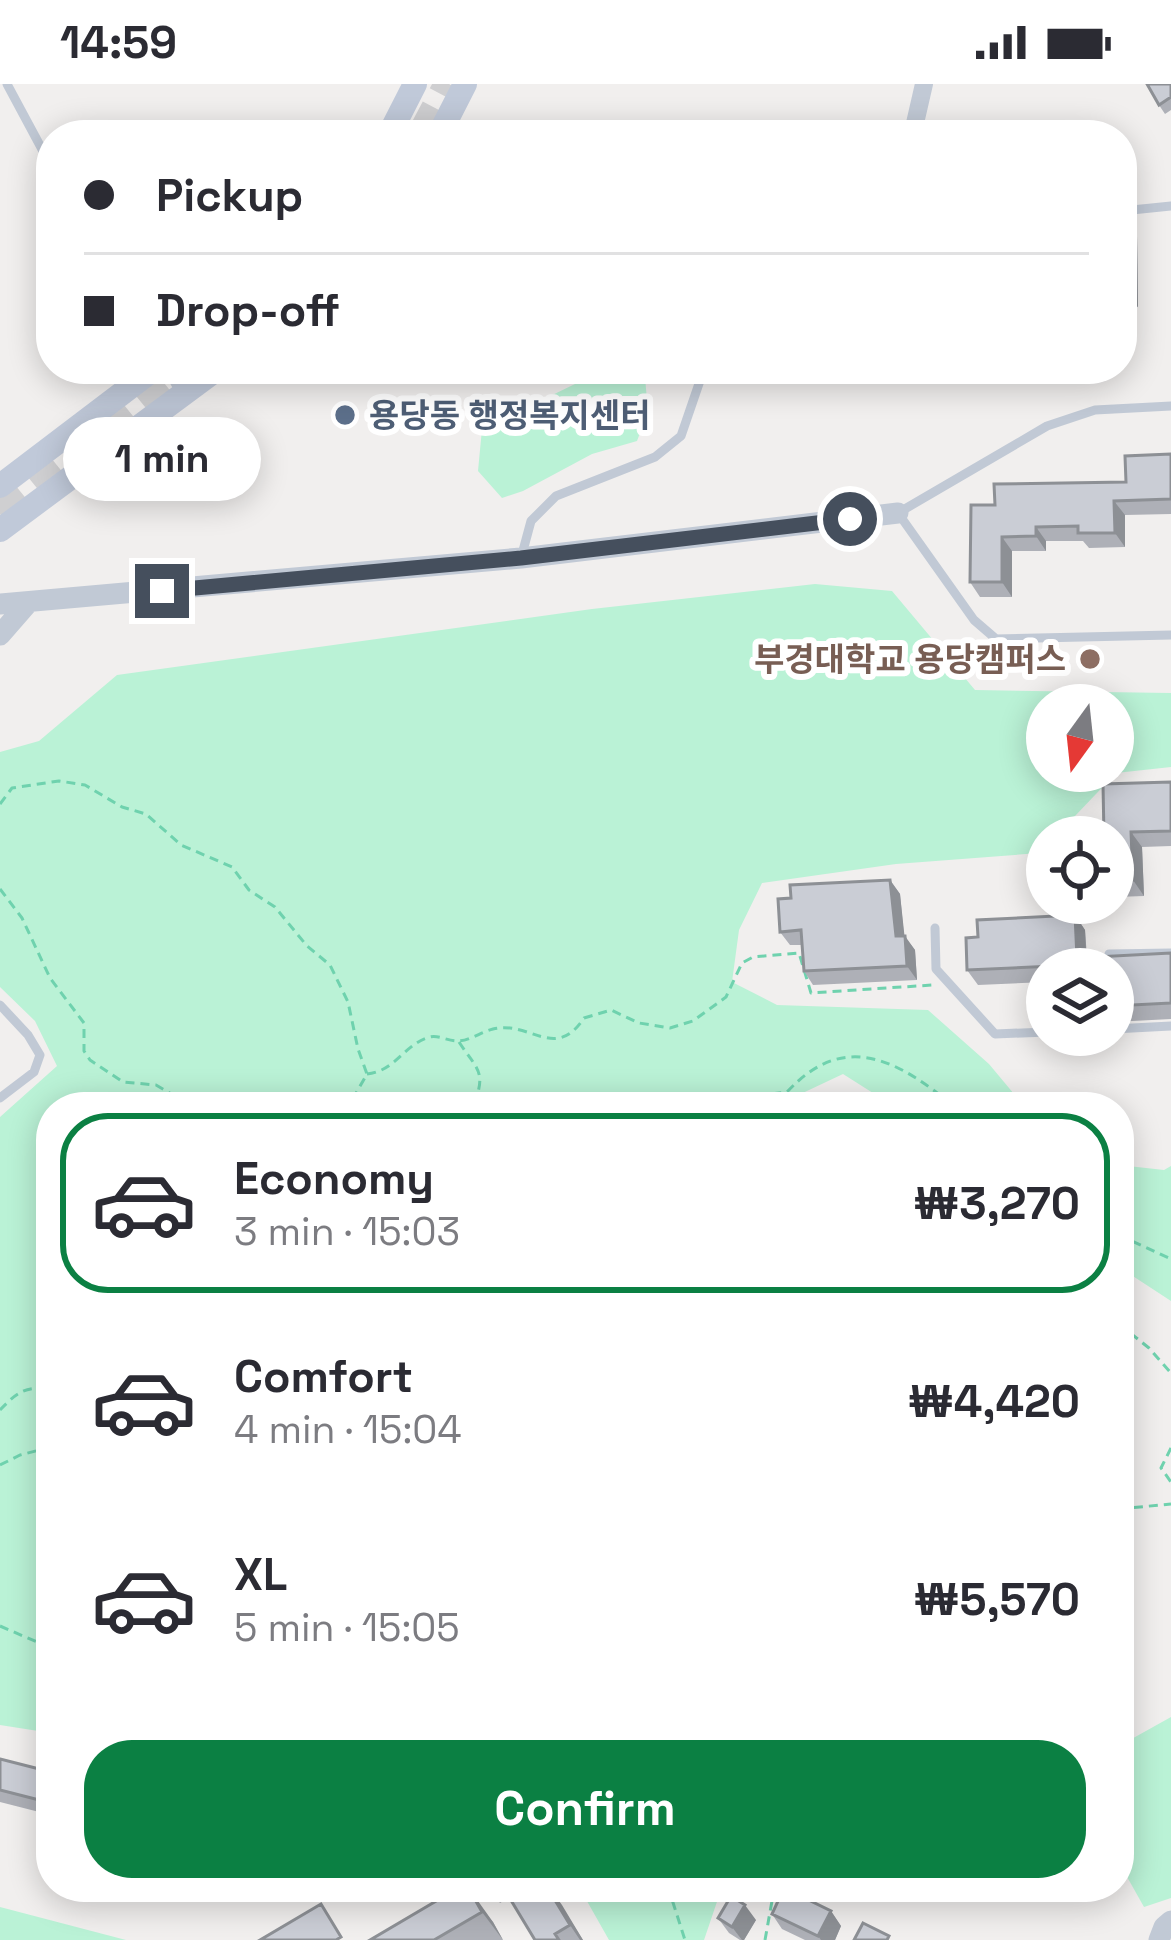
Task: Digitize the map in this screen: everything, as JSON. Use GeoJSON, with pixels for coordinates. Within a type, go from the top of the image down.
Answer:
{"type":"FeatureCollection","features":[{"type":"Feature","properties":{"kind":"main road"},"geometry":{"type":"LineString","coordinates":[[396,120],[415,84]]}},
{"type":"Feature","properties":{"kind":"main road"},"geometry":{"type":"LineString","coordinates":[[447,120],[465,84]]}},
{"type":"Feature","properties":{"kind":"main road"},"geometry":{"type":"LineString","coordinates":[[0,486],[134,384]]}},
{"type":"Feature","properties":{"kind":"main road"},"geometry":{"type":"LineString","coordinates":[[0,530],[197,384]]}},
{"type":"Feature","properties":{"kind":"street"},"geometry":{"type":"LineString","coordinates":[[916,120],[924,84]]}},
{"type":"Feature","properties":{"kind":"street"},"geometry":{"type":"LineString","coordinates":[[0,604],[521,558],[898,513]]}},
{"type":"Feature","properties":{"kind":"street"},"geometry":{"type":"LineString","coordinates":[[0,635],[27,604]]}},
{"type":"Feature","properties":{"kind":"street"},"geometry":{"type":"LineString","coordinates":[[1159,1940],[1171,1921]]}},
{"type":"Feature","properties":{"kind":"lane"},"geometry":{"type":"LineString","coordinates":[[7,84],[36,138]]}},
{"type":"Feature","properties":{"kind":"lane"},"geometry":{"type":"LineString","coordinates":[[1137,209],[1171,206]]}},
{"type":"Feature","properties":{"kind":"lane"},"geometry":{"type":"LineString","coordinates":[[176,384],[182,395]]}},
{"type":"Feature","properties":{"kind":"lane"},"geometry":{"type":"LineString","coordinates":[[521,558],[531,521],[556,496],[655,457],[681,436],[699,384]]}},
{"type":"Feature","properties":{"kind":"lane"},"geometry":{"type":"LineString","coordinates":[[1171,406],[1095,410],[1047,426],[898,513],[974,620],[996,639],[1171,635]]}},
{"type":"Feature","properties":{"kind":"lane"},"geometry":{"type":"LineString","coordinates":[[934,928],[936,969],[995,1034],[1026,1033]]}},
{"type":"Feature","properties":{"kind":"lane"},"geometry":{"type":"LineString","coordinates":[[1134,954],[1171,953]]}},
{"type":"Feature","properties":{"kind":"lane"},"geometry":{"type":"LineString","coordinates":[[0,1005],[40,1055],[34,1072],[0,1098]]}},
{"type":"Feature","properties":{"kind":"lane"},"geometry":{"type":"LineString","coordinates":[[1134,1028],[1171,1026]]}},
{"type":"Feature","properties":{"kind":"path"},"geometry":{"type":"LineString","coordinates":[[0,804],[12,788],[59,781],[85,785],[122,807],[146,814],[181,845],[232,867],[249,890],[274,907],[307,946],[330,964],[348,1002],[368,1074]]}},
{"type":"Feature","properties":{"kind":"path"},"geometry":{"type":"LineString","coordinates":[[0,889],[22,918],[50,978],[84,1023],[84,1051],[90,1060],[124,1082],[156,1085],[168,1092]]}},
{"type":"Feature","properties":{"kind":"path"},"geometry":{"type":"LineString","coordinates":[[368,1074],[383,1072],[409,1048],[434,1036],[458,1041],[495,1028],[518,1027],[543,1040],[554,1039],[566,1036],[584,1018],[611,1010],[652,1027],[670,1028],[710,1011],[726,997],[742,963],[763,956],[800,953],[811,993],[950,984]]}},
{"type":"Feature","properties":{"kind":"path"},"geometry":{"type":"LineString","coordinates":[[458,1041],[478,1064],[479,1092]]}},
{"type":"Feature","properties":{"kind":"path"},"geometry":{"type":"LineString","coordinates":[[787,1092],[835,1057],[859,1055],[879,1057],[938,1092]]}},
{"type":"Feature","properties":{"kind":"path"},"geometry":{"type":"LineString","coordinates":[[357,1092],[368,1074]]}},
{"type":"Feature","properties":{"kind":"path"},"geometry":{"type":"LineString","coordinates":[[1134,1242],[1171,1259]]}},
{"type":"Feature","properties":{"kind":"path"},"geometry":{"type":"LineString","coordinates":[[1134,1336],[1171,1373]]}},
{"type":"Feature","properties":{"kind":"path"},"geometry":{"type":"LineString","coordinates":[[0,1410],[14,1394],[36,1387]]}},
{"type":"Feature","properties":{"kind":"path"},"geometry":{"type":"LineString","coordinates":[[1171,1448],[1161,1468],[1171,1482]]}},
{"type":"Feature","properties":{"kind":"path"},"geometry":{"type":"LineString","coordinates":[[0,1465],[36,1451]]}},
{"type":"Feature","properties":{"kind":"path"},"geometry":{"type":"LineString","coordinates":[[1134,1508],[1171,1504]]}},
{"type":"Feature","properties":{"kind":"path"},"geometry":{"type":"LineString","coordinates":[[0,1626],[36,1642]]}},
{"type":"Feature","properties":{"kind":"path"},"geometry":{"type":"LineString","coordinates":[[673,1902],[685,1940]]}},
{"type":"Feature","properties":{"kind":"path"},"geometry":{"type":"LineString","coordinates":[[765,1940],[772,1902]]}},
{"type":"Feature","properties":{"kind":"green space"},"geometry":{"type":"Polygon","coordinates":[[[575,384],[646,384],[648,412],[637,441],[592,454],[502,498],[478,471],[482,429],[575,384]]]}},
{"type":"Feature","properties":{"kind":"green space"},"geometry":{"type":"Polygon","coordinates":[[[815,584],[892,591],[975,690],[1026,691],[1026,792],[1098,792],[1075,816],[1026,816],[1026,854],[896,864],[762,883],[739,930],[732,982],[777,1005],[928,1010],[989,1064],[1012,1092],[871,1092],[843,1074],[805,1092],[36,1092],[36,1731],[0,1725],[0,1117],[57,1066],[35,1021],[0,987],[0,752],[39,741],[117,675],[592,609],[815,584]]]}},
{"type":"Feature","properties":{"kind":"green space"},"geometry":{"type":"Polygon","coordinates":[[[1134,692],[1171,693],[1171,767],[1134,771],[1134,692]]]}},
{"type":"Feature","properties":{"kind":"green space"},"geometry":{"type":"Polygon","coordinates":[[[1171,1166],[1171,1301],[1134,1277],[1134,1167],[1164,1170],[1171,1166]]]}},
{"type":"Feature","properties":{"kind":"green space"},"geometry":{"type":"Polygon","coordinates":[[[1171,1717],[1171,1898],[1144,1907],[1134,1889],[1134,1738],[1171,1717]]]}},
{"type":"Feature","properties":{"kind":"green space"},"geometry":{"type":"Polygon","coordinates":[[[587,1902],[717,1902],[704,1940],[609,1940],[587,1902]]]}},
{"type":"Feature","properties":{"kind":"green space"},"geometry":{"type":"Polygon","coordinates":[[[0,1907],[126,1940],[0,1940],[0,1907]]]}},
{"type":"Feature","properties":{"kind":"building"},"geometry":{"type":"Polygon","coordinates":[[[1147,84],[1171,84],[1171,97],[1159,105],[1147,84]]]}},
{"type":"Feature","properties":{"kind":"building"},"geometry":{"type":"Polygon","coordinates":[[[1171,454],[1171,499],[1114,501],[1115,533],[1078,533],[1078,526],[1036,527],[1036,536],[1002,537],[1002,582],[970,582],[971,505],[995,505],[994,484],[1126,482],[1125,456],[1171,454]]]}},
{"type":"Feature","properties":{"kind":"building"},"geometry":{"type":"Polygon","coordinates":[[[1171,782],[1171,831],[1134,832],[1134,816],[1104,816],[1103,792],[1134,792],[1134,783],[1171,782]]]}},
{"type":"Feature","properties":{"kind":"building"},"geometry":{"type":"Polygon","coordinates":[[[890,880],[896,936],[905,936],[907,966],[804,971],[801,930],[780,932],[778,899],[791,898],[790,885],[890,880]]]}},
{"type":"Feature","properties":{"kind":"building"},"geometry":{"type":"Polygon","coordinates":[[[1026,918],[1026,924],[1075,924],[1077,948],[1026,948],[1026,967],[967,970],[966,938],[978,937],[977,920],[1026,918]]]}},
{"type":"Feature","properties":{"kind":"building"},"geometry":{"type":"Polygon","coordinates":[[[1171,953],[1171,1003],[1134,1005],[1134,955],[1171,953]]]}},
{"type":"Feature","properties":{"kind":"building"},"geometry":{"type":"Polygon","coordinates":[[[0,1759],[36,1768],[36,1799],[0,1790],[0,1759]]]}},
{"type":"Feature","properties":{"kind":"building"},"geometry":{"type":"Polygon","coordinates":[[[435,1902],[476,1902],[482,1912],[434,1940],[370,1940],[435,1902]]]}},
{"type":"Feature","properties":{"kind":"building"},"geometry":{"type":"Polygon","coordinates":[[[512,1902],[556,1902],[570,1925],[555,1934],[559,1940],[535,1940],[512,1902]]]}},
{"type":"Feature","properties":{"kind":"building"},"geometry":{"type":"Polygon","coordinates":[[[727,1902],[745,1905],[732,1927],[718,1918],[727,1902]]]}},
{"type":"Feature","properties":{"kind":"building"},"geometry":{"type":"Polygon","coordinates":[[[778,1902],[813,1902],[831,1911],[818,1936],[772,1914],[778,1902]]]}},
{"type":"Feature","properties":{"kind":"building"},"geometry":{"type":"Polygon","coordinates":[[[321,1904],[341,1937],[336,1940],[260,1940],[321,1904]]]}},
{"type":"Feature","properties":{"kind":"building"},"geometry":{"type":"Polygon","coordinates":[[[863,1923],[889,1936],[887,1940],[854,1940],[863,1923]]]}},
{"type":"Feature","properties":{"kind":"tunnel"},"geometry":{"type":"LineString","coordinates":[[430,120],[449,84]]}},
{"type":"Feature","properties":{"kind":"tunnel"},"geometry":{"type":"LineString","coordinates":[[0,514],[160,384]]}},
{"type":"Feature","properties":{"kind":"place","name":"용당동 행정복지센터"},"geometry":{"type":"Point","coordinates":[345,415]}},
{"type":"Feature","properties":{"kind":"place","name":"부경대학교 용당캠퍼스"},"geometry":{"type":"Point","coordinates":[1090,659]}},
{"type":"Feature","properties":{"kind":"route"},"geometry":{"type":"LineString","coordinates":[[162,591],[521,558],[850,519]]}}]}
